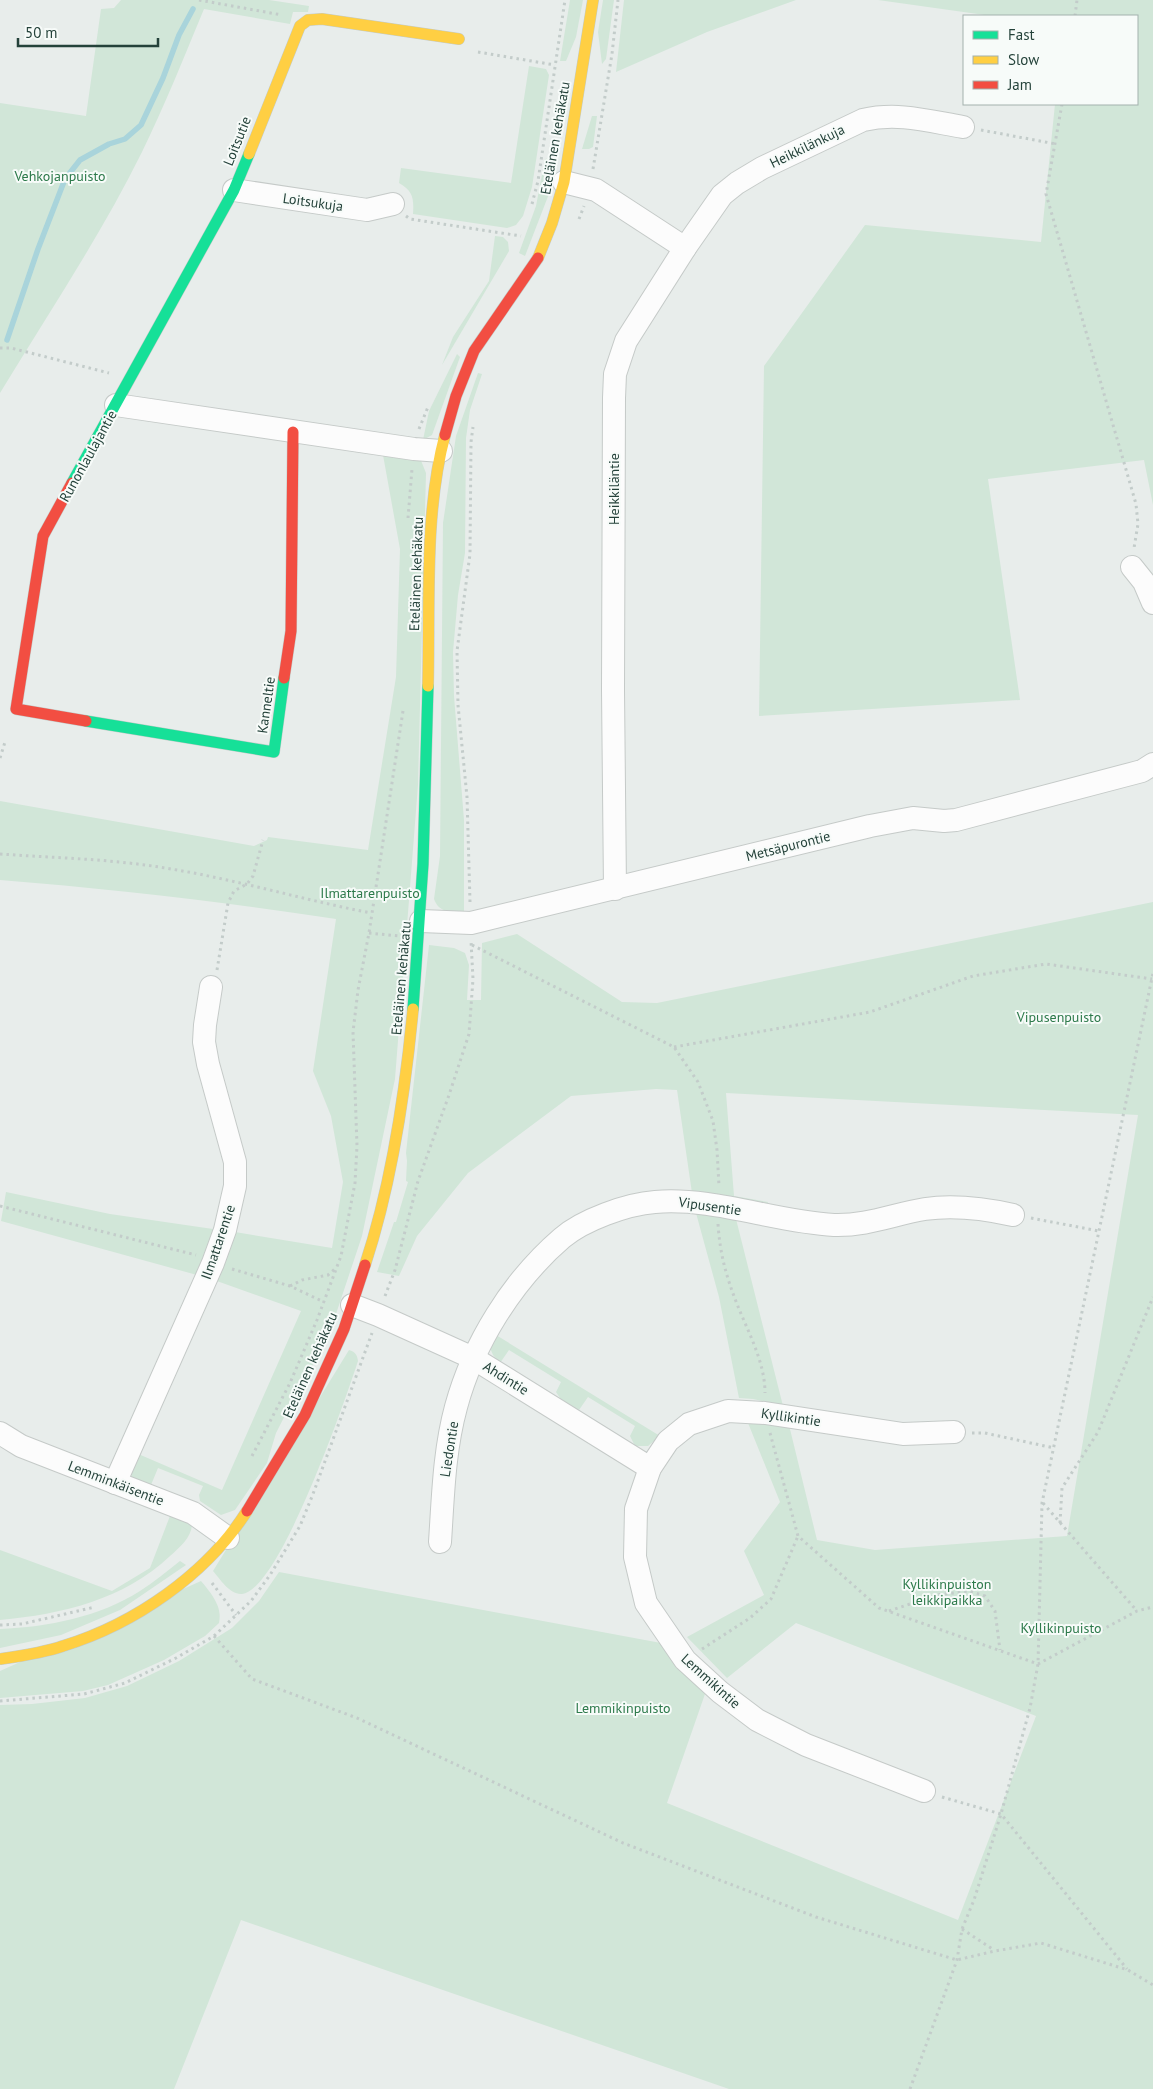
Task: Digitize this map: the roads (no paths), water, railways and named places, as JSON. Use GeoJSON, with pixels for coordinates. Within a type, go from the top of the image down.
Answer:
{"type":"FeatureCollection","features":[{"type":"Feature","properties":{"kind":"street","name":"Eteläinen kehäkatu"},"geometry":{"type":"LineString","coordinates":[[0,1659],[31,1655],[69,1644],[92,1636],[139,1613],[174,1587],[228,1538],[297,1434],[311,1406],[352,1305],[388,1182],[404,1092],[424,886],[431,542],[434,498],[441,451],[456,396],[474,351],[536,262],[552,223],[564,182],[593,0]]}},
{"type":"Feature","properties":{"kind":"street","name":"Loitsutie"},"geometry":{"type":"LineString","coordinates":[[116,404],[234,190],[300,26],[308,20],[322,19],[459,39]]}},
{"type":"Feature","properties":{"kind":"street","name":"Heikkilänkuja"},"geometry":{"type":"LineString","coordinates":[[685,248],[722,195],[737,183],[762,168],[863,120],[880,116],[900,116],[963,127]]}},
{"type":"Feature","properties":{"kind":"street"},"geometry":{"type":"LineString","coordinates":[[564,182],[596,190],[685,248]]}},
{"type":"Feature","properties":{"kind":"street","name":"Loitsukuja"},"geometry":{"type":"LineString","coordinates":[[234,190],[367,210],[392,204]]}},
{"type":"Feature","properties":{"kind":"street","name":"Heikkiläntie"},"geometry":{"type":"LineString","coordinates":[[615,889],[613,563],[615,374],[626,341],[685,248]]}},
{"type":"Feature","properties":{"kind":"street","name":"Runonlaulajantie"},"geometry":{"type":"LineString","coordinates":[[16,709],[43,536],[116,404],[293,432],[441,451]]}},
{"type":"Feature","properties":{"kind":"street","name":"Kanneltie"},"geometry":{"type":"LineString","coordinates":[[16,709],[274,752],[291,632],[293,432]]}},
{"type":"Feature","properties":{"kind":"street"},"geometry":{"type":"LineString","coordinates":[[1132,567],[1144,582],[1153,603]]}},
{"type":"Feature","properties":{"kind":"street","name":"Metsäpurontie"},"geometry":{"type":"LineString","coordinates":[[421,921],[471,934],[615,889],[870,826],[914,818],[944,821],[956,820],[1142,771],[1153,764]]}},
{"type":"Feature","properties":{"kind":"street","name":"Ilmattarentie"},"geometry":{"type":"LineString","coordinates":[[115,1483],[213,1263],[225,1230],[235,1186],[235,1162],[208,1064],[204,1042],[211,987]]}},
{"type":"Feature","properties":{"kind":"street","name":"Vipusentie"},"geometry":{"type":"LineString","coordinates":[[473,1358],[514,1289],[556,1244],[569,1234],[602,1216],[652,1202],[680,1201],[834,1225],[862,1224],[926,1209],[990,1210],[1013,1215]]}},
{"type":"Feature","properties":{"kind":"street","name":"Ahdintie"},"geometry":{"type":"LineString","coordinates":[[352,1305],[473,1358],[650,1468]]}},
{"type":"Feature","properties":{"kind":"street","name":"Liedontie"},"geometry":{"type":"LineString","coordinates":[[440,1542],[446,1456],[456,1406],[473,1358]]}},
{"type":"Feature","properties":{"kind":"street","name":"Kyllikintie"},"geometry":{"type":"LineString","coordinates":[[650,1468],[668,1441],[689,1424],[728,1411],[765,1413],[903,1434],[954,1432]]}},
{"type":"Feature","properties":{"kind":"street","name":"Lemminkäisentie"},"geometry":{"type":"LineString","coordinates":[[0,1432],[21,1446],[193,1513],[228,1538]]}},
{"type":"Feature","properties":{"kind":"street","name":"Lemmikintie"},"geometry":{"type":"LineString","coordinates":[[650,1468],[636,1509],[635,1557],[646,1602],[685,1660],[720,1692],[757,1720],[806,1745],[924,1791]]}},
{"type":"Feature","properties":{"kind":"waterway"},"geometry":{"type":"LineString","coordinates":[[7,340],[38,249],[65,179],[80,160],[109,144],[125,139],[141,125],[163,78],[179,35],[193,9]]}},
{"type":"Feature","properties":{"kind":"park label","name":"Vehkojanpuisto"},"geometry":{"type":"Point","coordinates":[60,176]}},
{"type":"Feature","properties":{"kind":"park label","name":"Ilmattarenpuisto"},"geometry":{"type":"Point","coordinates":[370,893]}},
{"type":"Feature","properties":{"kind":"park label","name":"Vipusenpuisto"},"geometry":{"type":"Point","coordinates":[1059,1017]}},
{"type":"Feature","properties":{"kind":"park label","name":"Kyllikinpuiston leikkipaikka"},"geometry":{"type":"Point","coordinates":[947,1592]}},
{"type":"Feature","properties":{"kind":"park label","name":"Kyllikinpuisto"},"geometry":{"type":"Point","coordinates":[1061,1628]}},
{"type":"Feature","properties":{"kind":"park label","name":"Lemmikinpuisto"},"geometry":{"type":"Point","coordinates":[623,1708]}}]}
